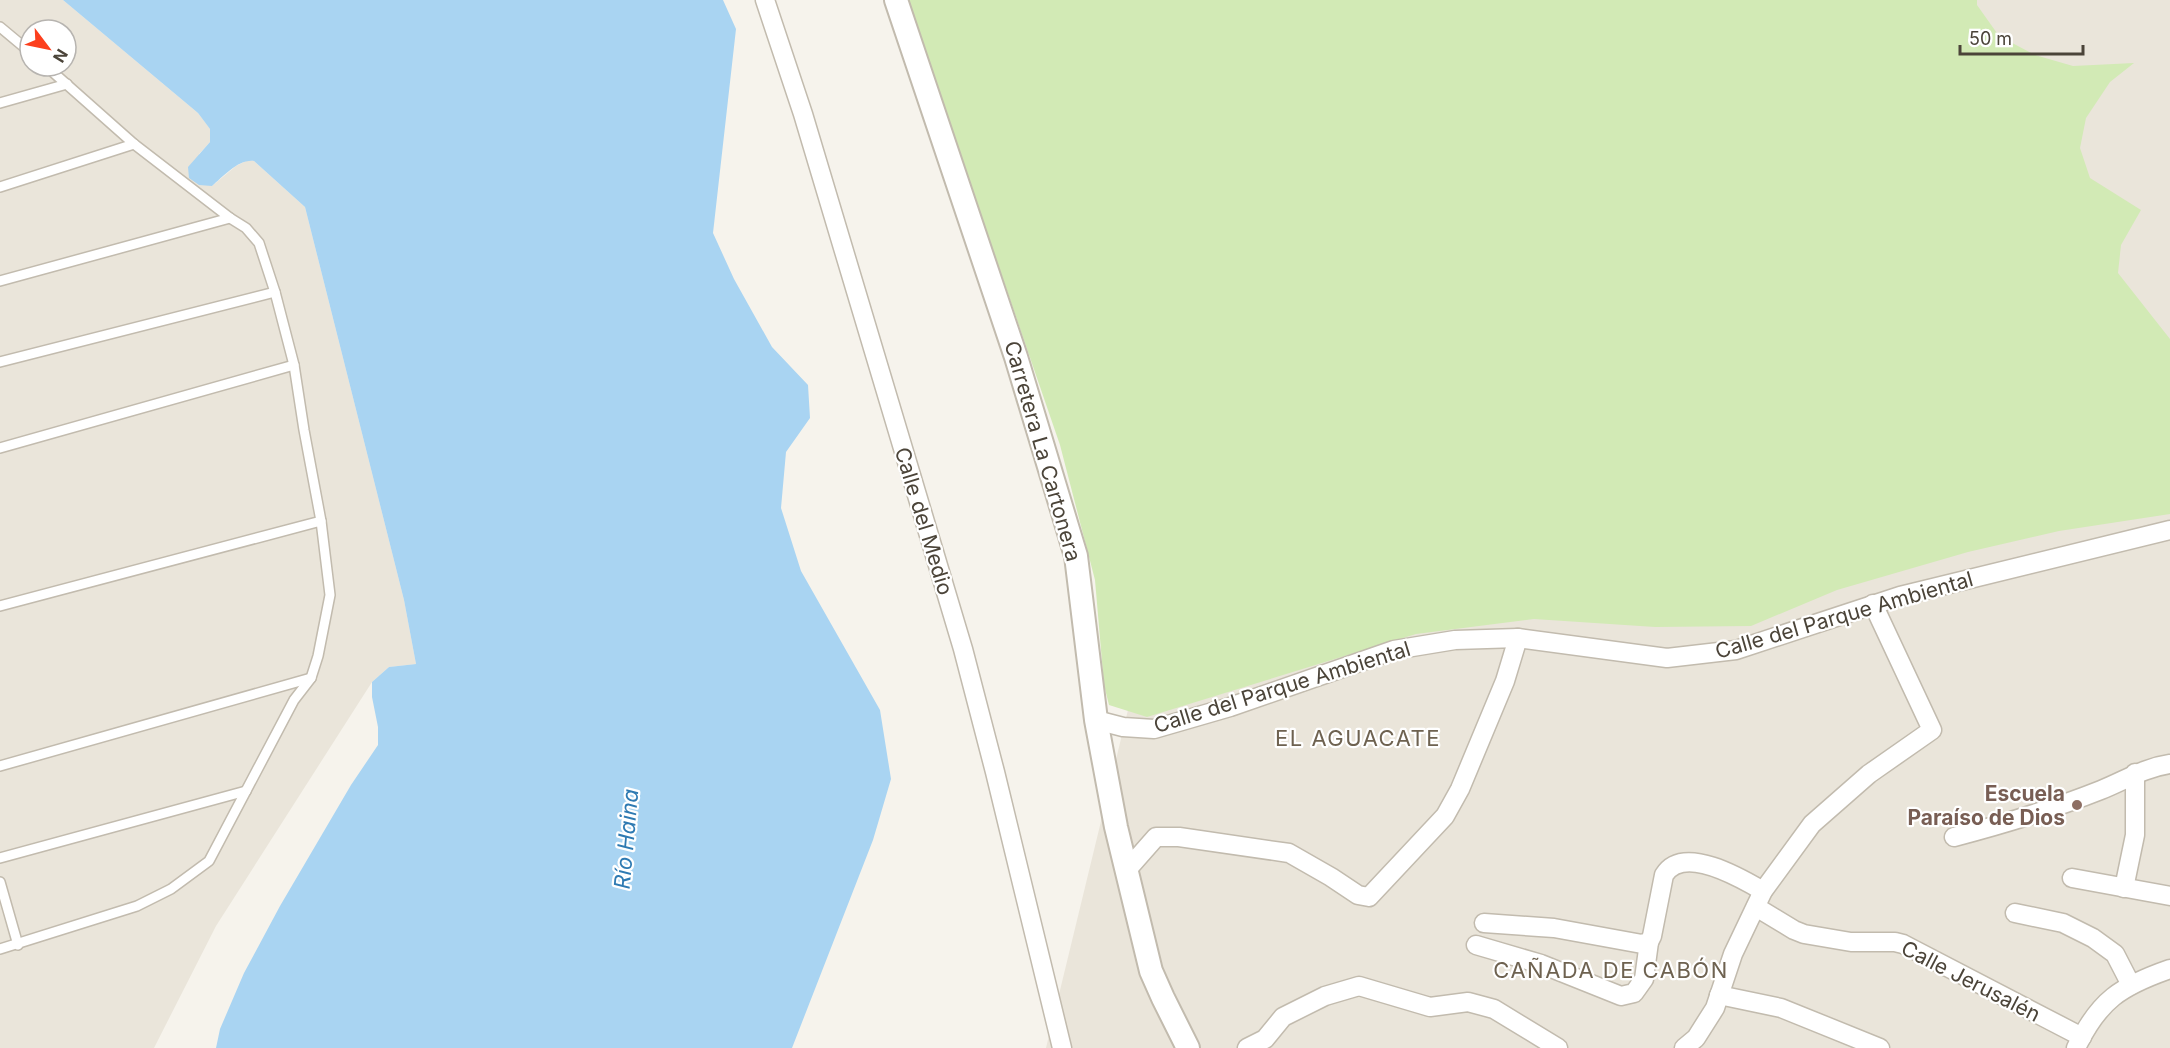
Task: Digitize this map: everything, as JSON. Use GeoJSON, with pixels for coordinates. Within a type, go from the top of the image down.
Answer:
{"type":"FeatureCollection","features":[{"type":"Feature","properties":{"kind":"street","name":"Calle del Medio"},"geometry":{"type":"LineString","coordinates":[[765,0],[803,114],[963,649],[1062,1048]]}},
{"type":"Feature","properties":{"kind":"street","name":"Carretera La Cartonera"},"geometry":{"type":"LineString","coordinates":[[896,0],[1016,357],[1076,556],[1096,720],[1126,871],[1151,971],[1188,1048]]}},
{"type":"Feature","properties":{"kind":"street","name":"Calle del Parque Ambiental"},"geometry":{"type":"LineString","coordinates":[[1096,720],[1123,727],[1154,729],[1230,707],[1394,650],[1455,639],[1518,638],[1667,658],[1736,650],[1900,596],[2170,530]]}},
{"type":"Feature","properties":{"kind":"street"},"geometry":{"type":"LineString","coordinates":[[1684,1048],[1708,1021],[1741,933],[1759,899],[1812,824],[1869,774],[1932,730],[1873,604]]}},
{"type":"Feature","properties":{"kind":"street"},"geometry":{"type":"LineString","coordinates":[[1126,871],[1156,837],[1179,837],[1291,854],[1358,895],[1369,897],[1445,816],[1460,789],[1505,681],[1518,638]]}},
{"type":"Feature","properties":{"kind":"street"},"geometry":{"type":"LineString","coordinates":[[1954,837],[2003,825],[2102,790],[2151,767],[2170,764]]}},
{"type":"Feature","properties":{"kind":"street"},"geometry":{"type":"LineString","coordinates":[[2124,888],[2135,834],[2135,773]]}},
{"type":"Feature","properties":{"kind":"street","name":"Calle Jerusalén"},"geometry":{"type":"LineString","coordinates":[[1476,945],[1541,964],[1621,996],[1634,993],[1644,979],[1649,942],[1664,874],[1674,865],[1696,863],[1728,871],[1794,930],[1804,934],[1851,942],[1903,944],[2079,1042]]}},
{"type":"Feature","properties":{"kind":"street"},"geometry":{"type":"LineString","coordinates":[[2072,878],[2170,896]]}},
{"type":"Feature","properties":{"kind":"street"},"geometry":{"type":"LineString","coordinates":[[2015,913],[2063,923],[2093,938],[2115,954],[2131,985]]}},
{"type":"Feature","properties":{"kind":"street"},"geometry":{"type":"LineString","coordinates":[[1484,923],[1554,928],[1642,945],[1649,942]]}},
{"type":"Feature","properties":{"kind":"street"},"geometry":{"type":"LineString","coordinates":[[2079,1042],[2102,1005],[2139,980],[2170,969]]}},
{"type":"Feature","properties":{"kind":"street"},"geometry":{"type":"LineString","coordinates":[[1247,1048],[1265,1039],[1283,1017],[1325,996],[1359,986],[1430,1007],[1468,1002],[1494,1009],[1558,1048]]}},
{"type":"Feature","properties":{"kind":"street"},"geometry":{"type":"LineString","coordinates":[[1719,995],[1781,1008],[1880,1048]]}},
{"type":"Feature","properties":{"kind":"lane"},"geometry":{"type":"LineString","coordinates":[[0,27],[18,42]]}},
{"type":"Feature","properties":{"kind":"lane"},"geometry":{"type":"LineString","coordinates":[[0,949],[137,906],[171,889],[209,861],[294,700],[311,678],[318,656],[330,594],[321,521],[294,365],[275,292],[259,243],[246,228],[134,144],[60,78]]}},
{"type":"Feature","properties":{"kind":"lane"},"geometry":{"type":"LineString","coordinates":[[0,104],[67,84]]}},
{"type":"Feature","properties":{"kind":"lane"},"geometry":{"type":"LineString","coordinates":[[0,187],[134,144]]}},
{"type":"Feature","properties":{"kind":"lane"},"geometry":{"type":"LineString","coordinates":[[0,281],[230,218]]}},
{"type":"Feature","properties":{"kind":"lane"},"geometry":{"type":"LineString","coordinates":[[0,362],[275,292]]}},
{"type":"Feature","properties":{"kind":"lane"},"geometry":{"type":"LineString","coordinates":[[0,448],[294,365]]}},
{"type":"Feature","properties":{"kind":"lane"},"geometry":{"type":"LineString","coordinates":[[0,606],[321,521]]}},
{"type":"Feature","properties":{"kind":"lane"},"geometry":{"type":"LineString","coordinates":[[0,766],[311,678]]}},
{"type":"Feature","properties":{"kind":"lane"},"geometry":{"type":"LineString","coordinates":[[0,858],[246,791]]}},
{"type":"Feature","properties":{"kind":"lane"},"geometry":{"type":"LineString","coordinates":[[0,882],[18,945]]}},
{"type":"Feature","properties":{"kind":"shaded area"},"geometry":{"type":"Polygon","coordinates":[[[0,0],[63,0],[198,113],[211,130],[210,142],[199,154],[212,186],[236,166],[248,160],[254,161],[305,207],[404,600],[416,664],[389,667],[372,682],[216,926],[154,1048],[0,1048],[0,0]]]}},
{"type":"Feature","properties":{"kind":"shaded area"},"geometry":{"type":"Polygon","coordinates":[[[1143,0],[2170,0],[2170,1048],[1046,1048],[1177,508],[1143,0]]]}},
{"type":"Feature","properties":{"kind":"green space"},"geometry":{"type":"Polygon","coordinates":[[[907,0],[1977,0],[1977,5],[1999,36],[2035,55],[2073,66],[2134,63],[2110,82],[2086,118],[2080,148],[2090,178],[2141,210],[2121,245],[2118,273],[2170,339],[2170,514],[2059,531],[1968,552],[1837,590],[1751,626],[1655,627],[1534,619],[1416,634],[1147,717],[1109,705],[1104,685],[1095,580],[1060,445],[907,0]]]}},
{"type":"Feature","properties":{"kind":"water","name":"Río Haina"},"geometry":{"type":"Polygon","coordinates":[[[63,0],[723,0],[736,29],[713,233],[734,279],[772,347],[808,385],[810,418],[786,452],[781,508],[801,571],[880,710],[891,779],[873,840],[792,1048],[216,1048],[220,1029],[244,973],[280,906],[351,785],[378,745],[372,682],[389,667],[416,664],[404,600],[305,207],[254,161],[242,163],[212,186],[199,185],[189,178],[188,167],[210,142],[210,129],[198,113],[63,0]]]}},
{"type":"Feature","properties":{"kind":"place","name":"Escuela Paraíso de Dios"},"geometry":{"type":"Point","coordinates":[2077,805]}},
{"type":"Feature","properties":{"kind":"district","name":"EL AGUACATE"},"geometry":{"type":"Point","coordinates":[1358,738]}},
{"type":"Feature","properties":{"kind":"district","name":"CAÑADA DE CABÓN"},"geometry":{"type":"Point","coordinates":[1611,970]}}]}
